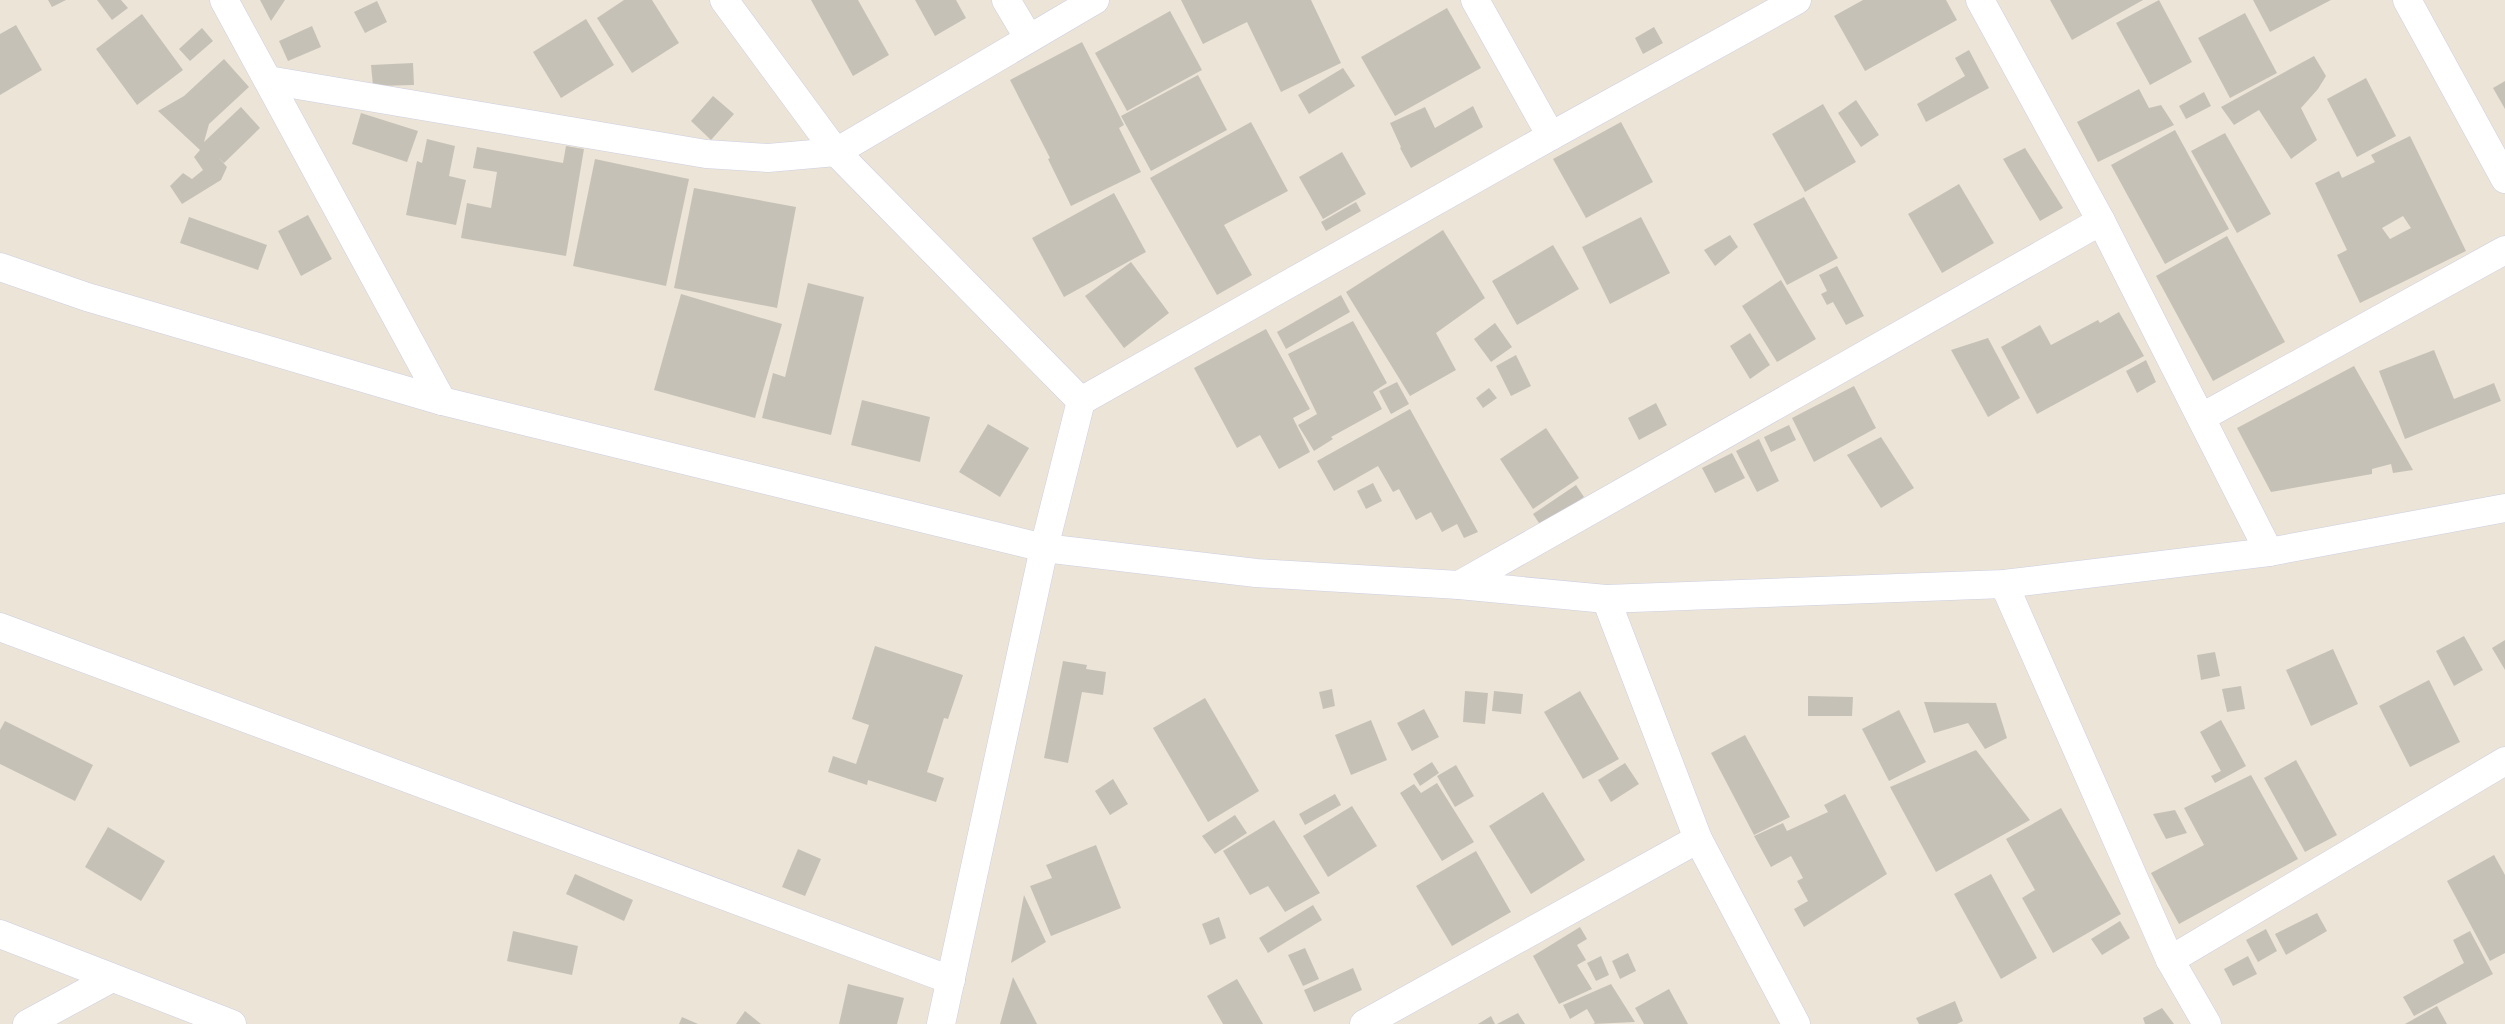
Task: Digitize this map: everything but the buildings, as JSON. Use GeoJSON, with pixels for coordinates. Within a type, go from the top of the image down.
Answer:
{"type":"FeatureCollection","features":[{"type":"Feature","properties":{"kind":"street"},"geometry":{"type":"LineString","coordinates":[[224,0],[442,401]]}},
{"type":"Feature","properties":{"kind":"street"},"geometry":{"type":"LineString","coordinates":[[724,0],[836,152],[1081,401]]}},
{"type":"Feature","properties":{"kind":"street"},"geometry":{"type":"LineString","coordinates":[[1006,0],[1028,38]]}},
{"type":"Feature","properties":{"kind":"street"},"geometry":{"type":"LineString","coordinates":[[268,80],[706,154],[768,158],[836,152],[1095,0]]}},
{"type":"Feature","properties":{"kind":"street"},"geometry":{"type":"LineString","coordinates":[[1475,0],[1551,136]]}},
{"type":"Feature","properties":{"kind":"street"},"geometry":{"type":"LineString","coordinates":[[941,1024],[1044,548],[1081,401],[1796,0]]}},
{"type":"Feature","properties":{"kind":"street"},"geometry":{"type":"LineString","coordinates":[[1980,0],[2101,221],[2269,552]]}},
{"type":"Feature","properties":{"kind":"street"},"geometry":{"type":"LineString","coordinates":[[2407,0],[2505,179]]}},
{"type":"Feature","properties":{"kind":"street"},"geometry":{"type":"LineString","coordinates":[[1459,586],[2101,221]]}},
{"type":"Feature","properties":{"kind":"street"},"geometry":{"type":"LineString","coordinates":[[2202,417],[2505,250]]}},
{"type":"Feature","properties":{"kind":"street"},"geometry":{"type":"LineString","coordinates":[[0,267],[87,297],[442,401],[1044,548],[1256,572],[1459,586],[1606,599],[2004,584],[2269,552],[2505,508]]}},
{"type":"Feature","properties":{"kind":"street"},"geometry":{"type":"LineString","coordinates":[[2004,584],[2170,960],[2207,1024]]}},
{"type":"Feature","properties":{"kind":"street"},"geometry":{"type":"LineString","coordinates":[[1606,599],[1698,839],[1796,1024]]}},
{"type":"Feature","properties":{"kind":"street"},"geometry":{"type":"LineString","coordinates":[[0,627],[951,980]]}},
{"type":"Feature","properties":{"kind":"street"},"geometry":{"type":"LineString","coordinates":[[2170,960],[2505,761]]}},
{"type":"Feature","properties":{"kind":"street"},"geometry":{"type":"LineString","coordinates":[[1364,1024],[1698,839]]}},
{"type":"Feature","properties":{"kind":"street"},"geometry":{"type":"LineString","coordinates":[[0,934],[232,1024]]}},
{"type":"Feature","properties":{"kind":"street"},"geometry":{"type":"LineString","coordinates":[[27,1024],[112,978]]}}]}
